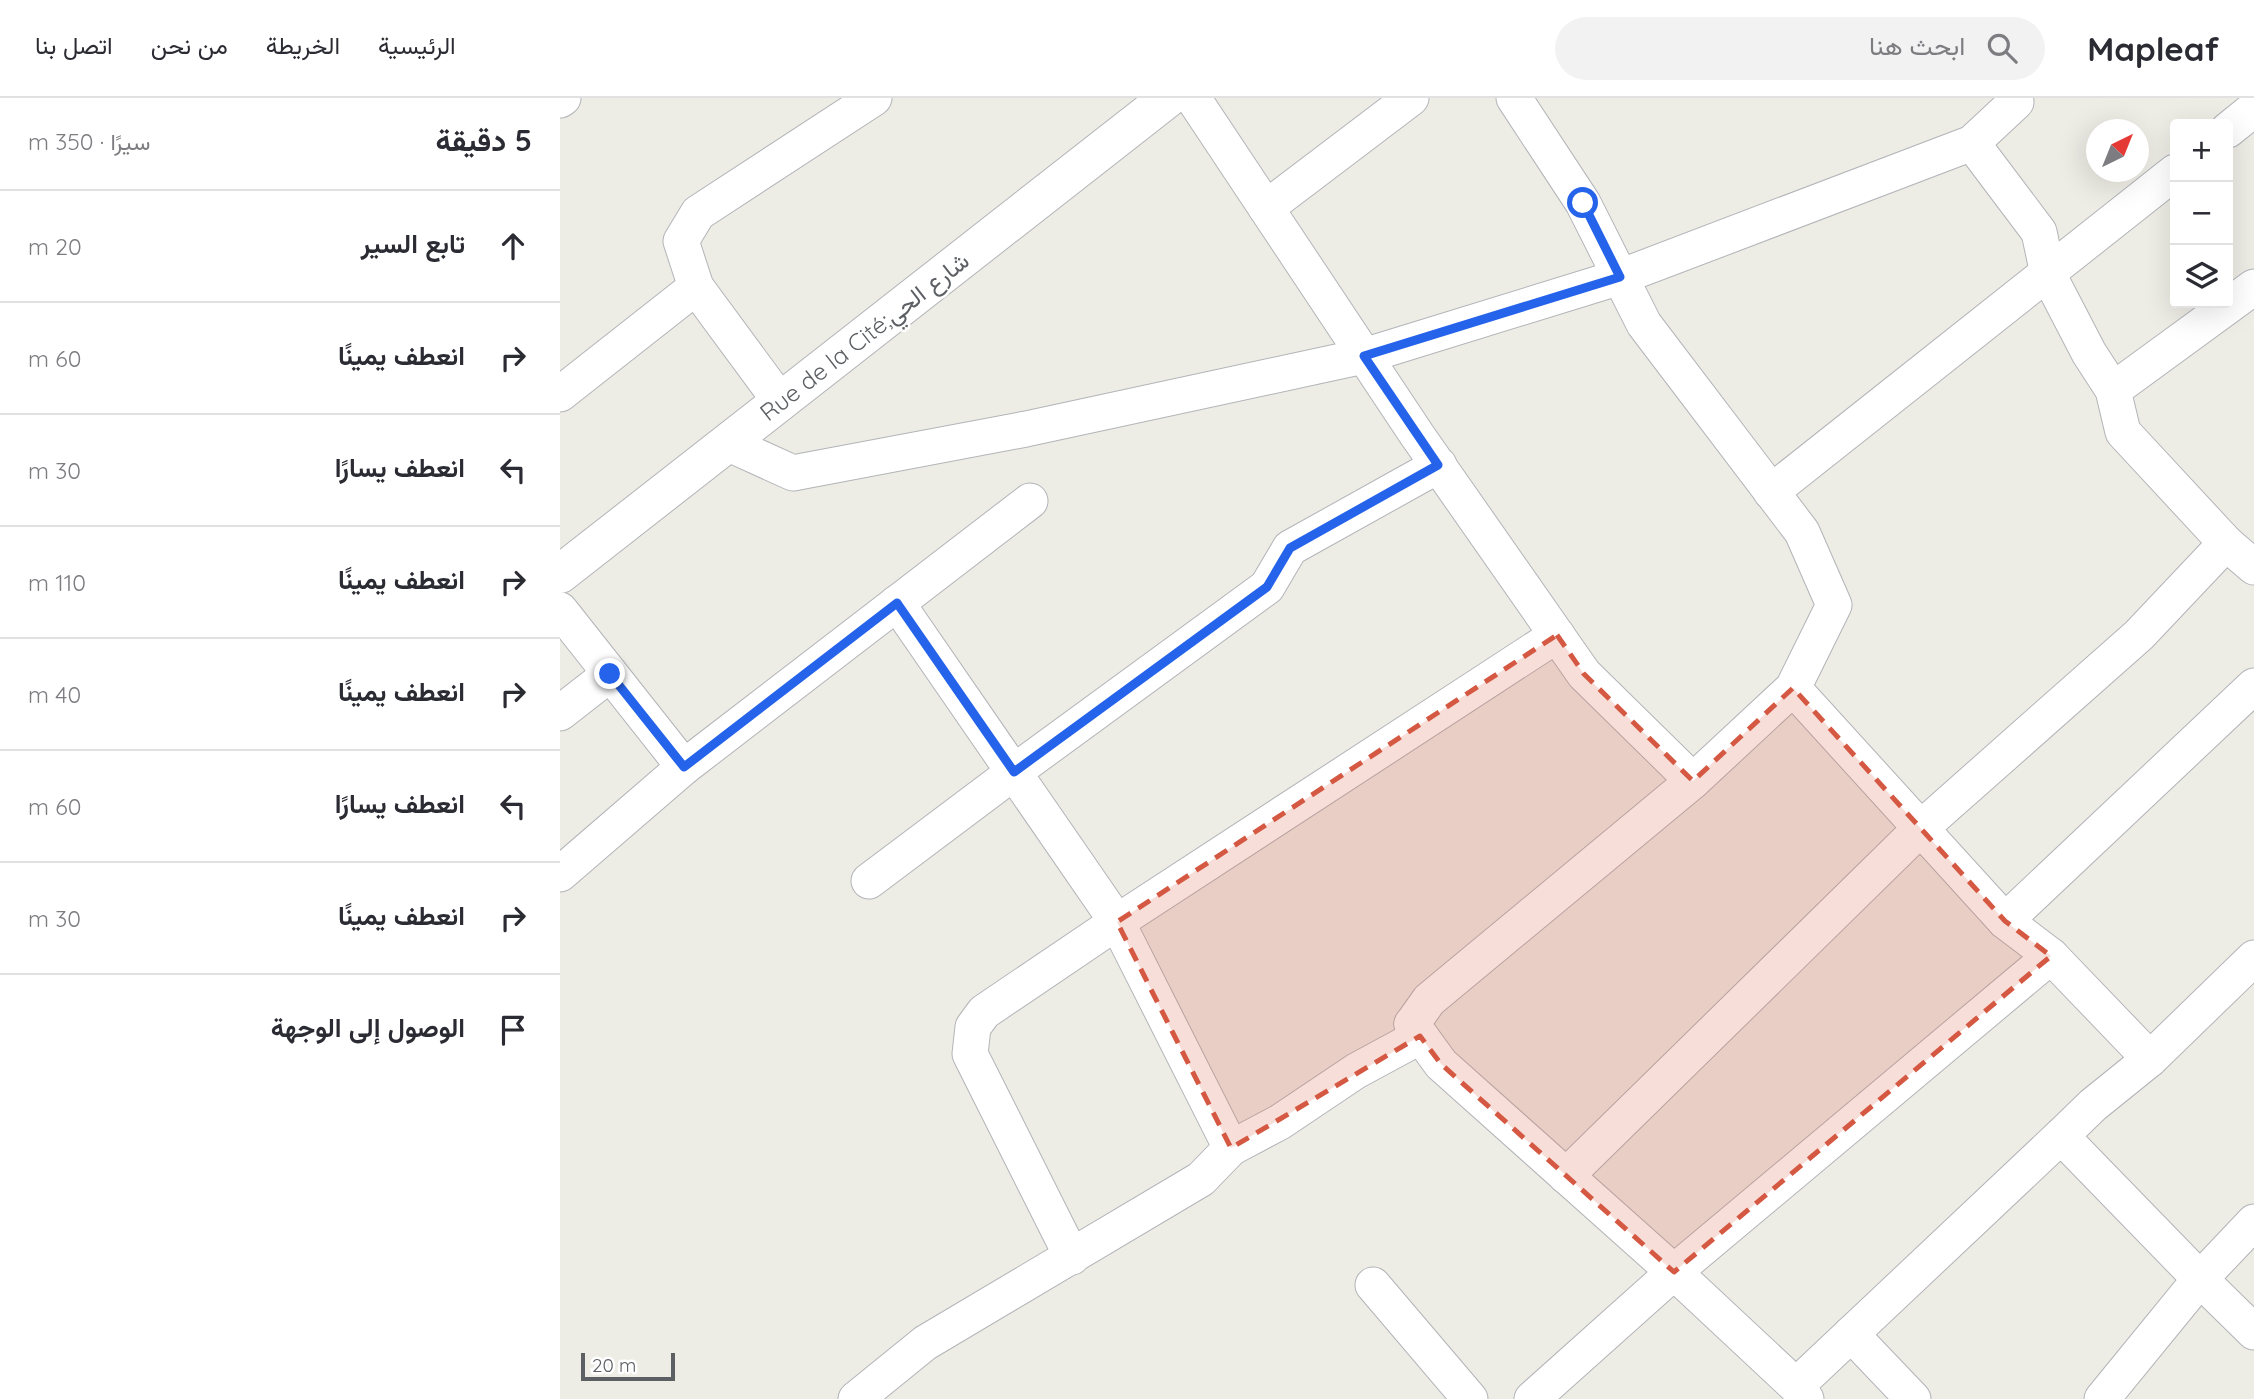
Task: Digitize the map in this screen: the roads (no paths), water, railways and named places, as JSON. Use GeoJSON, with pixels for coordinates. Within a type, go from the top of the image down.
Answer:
{"type":"FeatureCollection","features":[{"type":"Feature","properties":{"kind":"street"},"geometry":{"type":"LineString","coordinates":[[780,401],[696,287],[681,242],[698,213],[874,98]]}},
{"type":"Feature","properties":{"kind":"street"},"geometry":{"type":"LineString","coordinates":[[1193,98],[1364,356],[1584,674],[1693,780]]}},
{"type":"Feature","properties":{"kind":"street"},"geometry":{"type":"LineString","coordinates":[[1266,208],[1411,98]]}},
{"type":"Feature","properties":{"kind":"street"},"geometry":{"type":"LineString","coordinates":[[1412,1024],[1429,1000],[1693,780],[1793,688],[1834,605],[1802,532],[1644,324],[1583,203],[1514,98]]}},
{"type":"Feature","properties":{"kind":"street"},"geometry":{"type":"LineString","coordinates":[[727,443],[793,473],[1026,429],[1364,356],[1620,277],[1972,143],[2015,102],[2013,98]]}},
{"type":"Feature","properties":{"kind":"street","name":"Rue de la Cité;شارع الحي"},"geometry":{"type":"LineString","coordinates":[[560,574],[1155,102]]}},
{"type":"Feature","properties":{"kind":"street"},"geometry":{"type":"LineString","coordinates":[[2233,126],[2254,109]]}},
{"type":"Feature","properties":{"kind":"street"},"geometry":{"type":"LineString","coordinates":[[1972,143],[2039,232],[2048,274],[2089,353],[2113,390],[2123,432],[2226,543],[2254,567]]}},
{"type":"Feature","properties":{"kind":"street"},"geometry":{"type":"LineString","coordinates":[[1771,492],[2170,176]]}},
{"type":"Feature","properties":{"kind":"street"},"geometry":{"type":"LineString","coordinates":[[560,394],[696,287]]}},
{"type":"Feature","properties":{"kind":"street"},"geometry":{"type":"LineString","coordinates":[[2113,390],[2254,287]]}},
{"type":"Feature","properties":{"kind":"street"},"geometry":{"type":"LineString","coordinates":[[869,881],[1267,587],[1290,548],[1438,465]]}},
{"type":"Feature","properties":{"kind":"street"},"geometry":{"type":"LineString","coordinates":[[560,874],[684,767],[1030,501]]}},
{"type":"Feature","properties":{"kind":"street"},"geometry":{"type":"LineString","coordinates":[[1566,1176],[1921,828],[2139,635],[2226,543]]}},
{"type":"Feature","properties":{"kind":"street"},"geometry":{"type":"LineString","coordinates":[[897,603],[1117,922],[1231,1148]]}},
{"type":"Feature","properties":{"kind":"street"},"geometry":{"type":"LineString","coordinates":[[560,610],[684,767]]}},
{"type":"Feature","properties":{"kind":"street"},"geometry":{"type":"LineString","coordinates":[[1072,1257],[970,1054],[973,1027],[984,1012],[1557,635]]}},
{"type":"Feature","properties":{"kind":"street"},"geometry":{"type":"LineString","coordinates":[[560,713],[610,674]]}},
{"type":"Feature","properties":{"kind":"street"},"geometry":{"type":"LineString","coordinates":[[2005,921],[2254,687]]}},
{"type":"Feature","properties":{"kind":"street"},"geometry":{"type":"LineString","coordinates":[[1793,688],[2005,921],[2051,956],[2150,1059]]}},
{"type":"Feature","properties":{"kind":"street"},"geometry":{"type":"LineString","coordinates":[[1532,1399],[1674,1272],[2051,956]]}},
{"type":"Feature","properties":{"kind":"street"},"geometry":{"type":"LineString","coordinates":[[1412,1024],[1441,1064],[1674,1272],[1801,1392],[1851,1335],[2093,1105],[2150,1059],[2254,958]]}},
{"type":"Feature","properties":{"kind":"street"},"geometry":{"type":"LineString","coordinates":[[856,1399],[925,1343],[1201,1179],[1231,1148],[1280,1122],[1356,1071],[1417,1038],[1412,1024]]}},
{"type":"Feature","properties":{"kind":"street"},"geometry":{"type":"LineString","coordinates":[[2061,1136],[2254,1332]]}},
{"type":"Feature","properties":{"kind":"street"},"geometry":{"type":"LineString","coordinates":[[2102,1399],[2200,1279],[2254,1222]]}},
{"type":"Feature","properties":{"kind":"street"},"geometry":{"type":"LineString","coordinates":[[1373,1285],[1470,1399]]}},
{"type":"Feature","properties":{"kind":"street"},"geometry":{"type":"LineString","coordinates":[[1851,1335],[1913,1399]]}}]}
